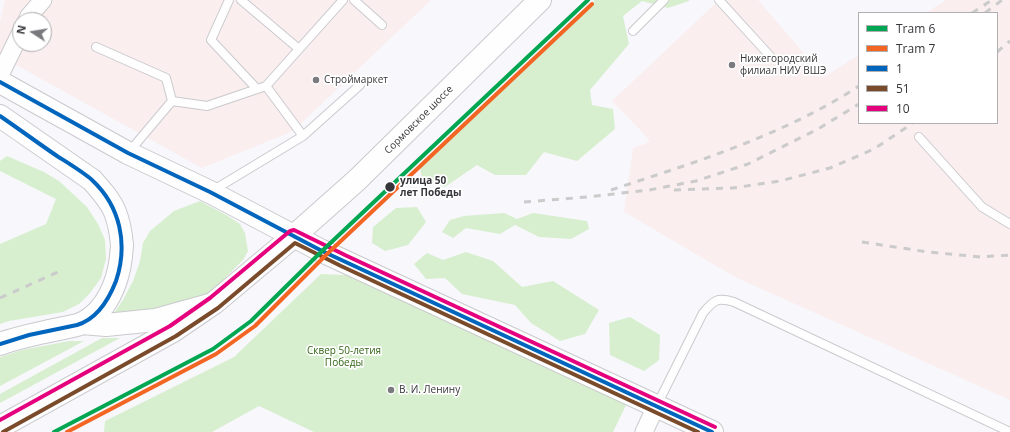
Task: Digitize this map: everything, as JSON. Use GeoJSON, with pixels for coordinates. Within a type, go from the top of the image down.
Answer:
{"type":"FeatureCollection","features":[{"type":"Feature","properties":{"kind":"main road","name":"Сормовское шоссе"},"geometry":{"type":"LineString","coordinates":[[0,427],[173,331],[214,303],[294,236],[357,180],[540,0]]}},
{"type":"Feature","properties":{"kind":"main road"},"geometry":{"type":"LineString","coordinates":[[0,82],[128,152],[210,192],[344,261],[712,432]]}},
{"type":"Feature","properties":{"kind":"main road"},"geometry":{"type":"LineString","coordinates":[[0,116],[92,180],[104,193],[114,211],[120,228],[122,246],[120,266],[112,292],[103,307],[94,316],[82,323],[0,344]]}},
{"type":"Feature","properties":{"kind":"main road"},"geometry":{"type":"LineString","coordinates":[[82,323],[106,325],[155,320],[214,303]]}},
{"type":"Feature","properties":{"kind":"street"},"geometry":{"type":"LineString","coordinates":[[32,12],[42,0]]}},
{"type":"Feature","properties":{"kind":"street"},"geometry":{"type":"LineString","coordinates":[[0,75],[12,50]]}},
{"type":"Feature","properties":{"kind":"street"},"geometry":{"type":"LineString","coordinates":[[644,432],[656,406]]}},
{"type":"Feature","properties":{"kind":"lane"},"geometry":{"type":"LineString","coordinates":[[229,0],[211,40],[257,89]]}},
{"type":"Feature","properties":{"kind":"lane"},"geometry":{"type":"LineString","coordinates":[[241,0],[299,49]]}},
{"type":"Feature","properties":{"kind":"lane"},"geometry":{"type":"LineString","coordinates":[[172,101],[207,106],[266,86],[343,0]]}},
{"type":"Feature","properties":{"kind":"lane"},"geometry":{"type":"LineString","coordinates":[[354,0],[382,25]]}},
{"type":"Feature","properties":{"kind":"lane"},"geometry":{"type":"LineString","coordinates":[[633,31],[664,0]]}},
{"type":"Feature","properties":{"kind":"lane"},"geometry":{"type":"LineString","coordinates":[[719,0],[770,56]]}},
{"type":"Feature","properties":{"kind":"lane"},"geometry":{"type":"LineString","coordinates":[[96,47],[166,78],[172,101]]}},
{"type":"Feature","properties":{"kind":"lane"},"geometry":{"type":"LineString","coordinates":[[210,192],[303,136],[360,85]]}},
{"type":"Feature","properties":{"kind":"lane"},"geometry":{"type":"LineString","coordinates":[[266,86],[303,136]]}},
{"type":"Feature","properties":{"kind":"lane"},"geometry":{"type":"LineString","coordinates":[[128,152],[172,101]]}},
{"type":"Feature","properties":{"kind":"lane"},"geometry":{"type":"LineString","coordinates":[[919,137],[982,207],[1010,224]]}},
{"type":"Feature","properties":{"kind":"lane"},"geometry":{"type":"LineString","coordinates":[[656,406],[703,313],[710,304],[717,300],[725,299],[1010,432]]}},
{"type":"Feature","properties":{"kind":"shaded area"},"geometry":{"type":"Polygon","coordinates":[[[5,0],[431,0],[293,131],[202,168],[0,56],[0,22],[5,0]]]}},
{"type":"Feature","properties":{"kind":"shaded area"},"geometry":{"type":"Polygon","coordinates":[[[719,0],[758,0],[824,77],[858,56],[858,124],[998,124],[998,12],[928,12],[946,0],[1010,0],[1010,400],[737,278],[624,212],[633,148],[650,142],[612,101],[719,0]]]}},
{"type":"Feature","properties":{"kind":"green space"},"geometry":{"type":"Polygon","coordinates":[[[595,0],[689,0],[668,8],[642,1],[623,16],[629,44],[590,90],[592,105],[613,109],[615,129],[577,161],[544,152],[526,175],[495,175],[477,165],[445,187],[422,181],[420,166],[595,0]]]}},
{"type":"Feature","properties":{"kind":"green space"},"geometry":{"type":"Polygon","coordinates":[[[7,156],[44,172],[59,181],[87,207],[98,224],[105,240],[106,259],[101,278],[90,293],[79,304],[63,312],[9,321],[0,324],[0,244],[46,224],[56,199],[0,171],[0,161],[7,156]]]}},
{"type":"Feature","properties":{"kind":"green space"},"geometry":{"type":"Polygon","coordinates":[[[200,201],[240,224],[245,233],[248,251],[243,260],[195,305],[114,313],[133,281],[140,261],[143,243],[150,231],[174,211],[200,201]]]}},
{"type":"Feature","properties":{"kind":"green space"},"geometry":{"type":"Polygon","coordinates":[[[417,207],[426,222],[408,245],[385,251],[372,243],[373,227],[396,208],[417,207]]]}},
{"type":"Feature","properties":{"kind":"green space"},"geometry":{"type":"Polygon","coordinates":[[[504,213],[517,219],[533,213],[587,221],[589,229],[571,239],[539,237],[515,225],[500,234],[466,228],[453,238],[442,232],[450,220],[464,216],[504,213]]]}},
{"type":"Feature","properties":{"kind":"green space"},"geometry":{"type":"Polygon","coordinates":[[[466,252],[493,261],[522,287],[553,281],[599,310],[585,334],[560,341],[531,323],[515,305],[462,294],[445,278],[426,279],[414,264],[427,253],[443,260],[466,252]]]}},
{"type":"Feature","properties":{"kind":"green space","name":"Сквер 50-летия Победы"},"geometry":{"type":"Polygon","coordinates":[[[321,274],[346,275],[627,403],[613,432],[314,432],[259,406],[212,432],[104,432],[105,421],[234,357],[321,274]]]}},
{"type":"Feature","properties":{"kind":"green space"},"geometry":{"type":"Polygon","coordinates":[[[630,317],[660,335],[659,360],[644,371],[610,355],[609,323],[630,317]]]}},
{"type":"Feature","properties":{"kind":"green space"},"geometry":{"type":"Polygon","coordinates":[[[102,338],[120,338],[0,403],[0,394],[102,338]]]}},
{"type":"Feature","properties":{"kind":"green space"},"geometry":{"type":"Polygon","coordinates":[[[69,341],[84,341],[0,386],[0,357],[22,350],[69,341]]]}},
{"type":"Feature","properties":{"kind":"railway"},"geometry":{"type":"LineString","coordinates":[[974,12],[992,0]]}},
{"type":"Feature","properties":{"kind":"railway"},"geometry":{"type":"LineString","coordinates":[[986,12],[1002,0]]}},
{"type":"Feature","properties":{"kind":"railway"},"geometry":{"type":"LineString","coordinates":[[998,51],[1010,41]]}},
{"type":"Feature","properties":{"kind":"railway"},"geometry":{"type":"LineString","coordinates":[[611,190],[739,146],[801,119],[858,87]]}},
{"type":"Feature","properties":{"kind":"railway"},"geometry":{"type":"LineString","coordinates":[[524,202],[649,190],[696,181],[748,164],[818,129],[858,105]]}},
{"type":"Feature","properties":{"kind":"railway"},"geometry":{"type":"LineString","coordinates":[[674,190],[733,188],[780,181],[830,168],[874,149],[912,124]]}},
{"type":"Feature","properties":{"kind":"railway"},"geometry":{"type":"LineString","coordinates":[[862,242],[928,252],[981,257],[1010,255]]}},
{"type":"Feature","properties":{"kind":"railway"},"geometry":{"type":"LineString","coordinates":[[0,298],[58,272]]}},
{"type":"Feature","properties":{"kind":"tram line","name":"6"},"geometry":{"type":"LineString","coordinates":[[54,432],[213,349],[251,321],[322,251],[588,0]]}},
{"type":"Feature","properties":{"kind":"tram line","name":"7"},"geometry":{"type":"LineString","coordinates":[[67,432],[216,354],[255,326],[326,255],[592,4]]}},
{"type":"Feature","properties":{"kind":"transit line","name":"1"},"geometry":{"type":"LineString","coordinates":[[0,82],[128,153],[210,192],[322,251],[712,432]]}},
{"type":"Feature","properties":{"kind":"transit line","name":"1"},"geometry":{"type":"LineString","coordinates":[[0,116],[92,180],[110,202],[116,214],[121,240],[120,267],[116,281],[106,301],[91,318],[77,325],[29,335],[0,344]]}},
{"type":"Feature","properties":{"kind":"transit line","name":"10"},"geometry":{"type":"LineString","coordinates":[[0,420],[170,326],[210,298],[290,231],[294,230],[715,427]]}},
{"type":"Feature","properties":{"kind":"transit line","name":"51"},"geometry":{"type":"LineString","coordinates":[[3,432],[176,336],[218,308],[295,243],[341,266],[698,432]]}},
{"type":"Feature","properties":{"kind":"place","name":"Нижегородский филиал НИУ ВШЭ"},"geometry":{"type":"Point","coordinates":[732,65]}},
{"type":"Feature","properties":{"kind":"place","name":"Строймаркет"},"geometry":{"type":"Point","coordinates":[316,80]}},
{"type":"Feature","properties":{"kind":"place","name":"улица 50 лет Победы"},"geometry":{"type":"Point","coordinates":[390,187]}},
{"type":"Feature","properties":{"kind":"place","name":"В. И. Ленину"},"geometry":{"type":"Point","coordinates":[391,390]}}]}
